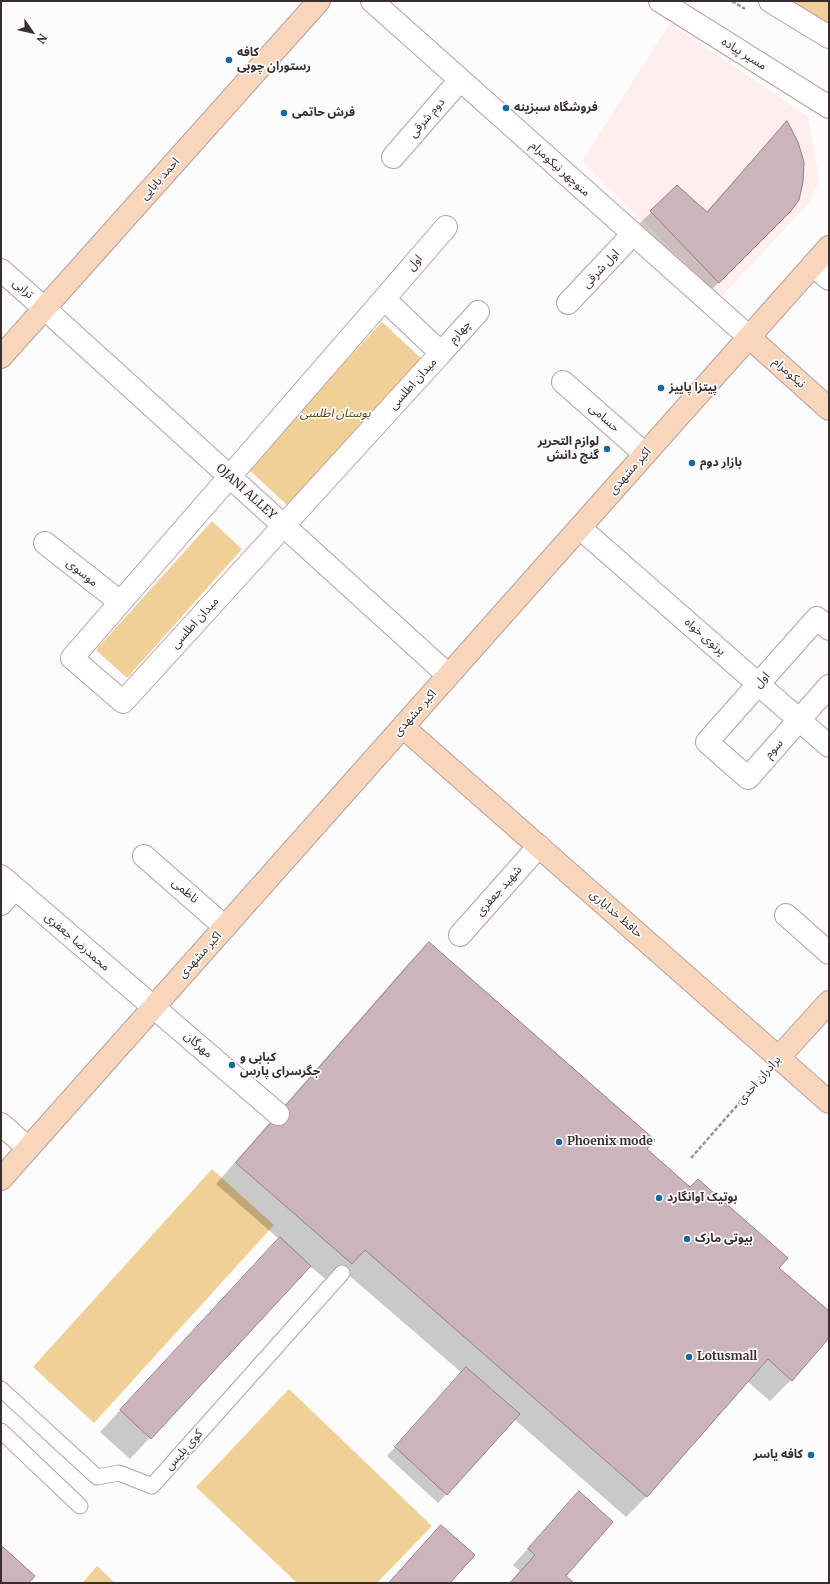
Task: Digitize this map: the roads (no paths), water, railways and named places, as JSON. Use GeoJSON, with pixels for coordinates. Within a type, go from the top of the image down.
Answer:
{"type":"FeatureCollection","features":[{"type":"Feature","properties":{"kind":"street","name":"احمد بابایی"},"geometry":{"type":"LineString","coordinates":[[1,357],[320,1]]}},
{"type":"Feature","properties":{"kind":"street","name":"منوچهر نیکومرام"},"geometry":{"type":"LineString","coordinates":[[372,1],[749,337]]}},
{"type":"Feature","properties":{"kind":"street","name":"مسیر پیاده"},"geometry":{"type":"LineString","coordinates":[[660,1],[829,107]]}},
{"type":"Feature","properties":{"kind":"street"},"geometry":{"type":"LineString","coordinates":[[770,1],[829,37]]}},
{"type":"Feature","properties":{"kind":"street","name":"دوم شرقی"},"geometry":{"type":"LineString","coordinates":[[393,157],[460,80]]}},
{"type":"Feature","properties":{"kind":"street","name":"اول"},"geometry":{"type":"LineString","coordinates":[[384,300],[446,228]]}},
{"type":"Feature","properties":{"kind":"street","name":"اول شرقی"},"geometry":{"type":"LineString","coordinates":[[568,303],[633,234]]}},
{"type":"Feature","properties":{"kind":"street","name":"اکبر مشهدی"},"geometry":{"type":"LineString","coordinates":[[1,1179],[749,337],[821,272],[829,247]]}},
{"type":"Feature","properties":{"kind":"street","name":"ترابی"},"geometry":{"type":"LineString","coordinates":[[1,270],[44,308]]}},
{"type":"Feature","properties":{"kind":"street"},"geometry":{"type":"LineString","coordinates":[[120,602],[384,300]]}},
{"type":"Feature","properties":{"kind":"street","name":"میدان اطلسی"},"geometry":{"type":"LineString","coordinates":[[120,602],[72,658],[123,702],[441,353],[384,300]]}},
{"type":"Feature","properties":{"kind":"street","name":"OJANI ALLEY"},"geometry":{"type":"LineString","coordinates":[[44,308],[448,675]]}},
{"type":"Feature","properties":{"kind":"street","name":"چهارم"},"geometry":{"type":"LineString","coordinates":[[441,353],[478,312]]}},
{"type":"Feature","properties":{"kind":"street","name":"نیکومرام"},"geometry":{"type":"LineString","coordinates":[[749,337],[829,409]]}},
{"type":"Feature","properties":{"kind":"street","name":"حسامی"},"geometry":{"type":"LineString","coordinates":[[563,382],[645,454]]}},
{"type":"Feature","properties":{"kind":"street","name":"پرتوی خواه"},"geometry":{"type":"LineString","coordinates":[[580,528],[829,746]]}},
{"type":"Feature","properties":{"kind":"street","name":"موسوی"},"geometry":{"type":"LineString","coordinates":[[45,543],[120,602]]}},
{"type":"Feature","properties":{"kind":"street","name":"اول"},"geometry":{"type":"LineString","coordinates":[[748,778],[707,742],[759,684],[823,624]]}},
{"type":"Feature","properties":{"kind":"street","name":"سوم"},"geometry":{"type":"LineString","coordinates":[[748,778],[829,686]]}},
{"type":"Feature","properties":{"kind":"street","name":"حافظ خدایاری"},"geometry":{"type":"LineString","coordinates":[[403,727],[829,1102]]}},
{"type":"Feature","properties":{"kind":"street","name":"شهید جعفری"},"geometry":{"type":"LineString","coordinates":[[460,935],[539,846]]}},
{"type":"Feature","properties":{"kind":"street","name":"ناظمی"},"geometry":{"type":"LineString","coordinates":[[144,856],[225,927]]}},
{"type":"Feature","properties":{"kind":"street"},"geometry":{"type":"LineString","coordinates":[[1,904],[8,882]]}},
{"type":"Feature","properties":{"kind":"street","name":"محمدرضا جعفری"},"geometry":{"type":"LineString","coordinates":[[8,882],[153,1007]]}},
{"type":"Feature","properties":{"kind":"street"},"geometry":{"type":"LineString","coordinates":[[786,915],[829,953]]}},
{"type":"Feature","properties":{"kind":"street","name":"برادران احدی"},"geometry":{"type":"LineString","coordinates":[[779,1057],[829,1002]]}},
{"type":"Feature","properties":{"kind":"street","name":"مهرگان"},"geometry":{"type":"LineString","coordinates":[[153,1007],[278,1114]]}},
{"type":"Feature","properties":{"kind":"street"},"geometry":{"type":"LineString","coordinates":[[1,1124],[28,1148]]}},
{"type":"Feature","properties":{"kind":"lane","name":"کوی پلیس"},"geometry":{"type":"LineString","coordinates":[[1,1389],[97,1477],[119,1473],[152,1486],[342,1273]]}},
{"type":"Feature","properties":{"kind":"lane"},"geometry":{"type":"LineString","coordinates":[[1,1431],[80,1506]]}},
{"type":"Feature","properties":{"kind":"place","name":"کافه رستوران چوبی"},"geometry":{"type":"Point","coordinates":[229,60]}},
{"type":"Feature","properties":{"kind":"place","name":"فروشگاه سبزینه"},"geometry":{"type":"Point","coordinates":[506,108]}},
{"type":"Feature","properties":{"kind":"place","name":"فرش حاتمی"},"geometry":{"type":"Point","coordinates":[284,113]}},
{"type":"Feature","properties":{"kind":"place","name":"پیتزا پاییز"},"geometry":{"type":"Point","coordinates":[661,388]}},
{"type":"Feature","properties":{"kind":"place","name":"لوازم التحریر گنج دانش"},"geometry":{"type":"Point","coordinates":[607,449]}},
{"type":"Feature","properties":{"kind":"place","name":"بازار دوم"},"geometry":{"type":"Point","coordinates":[692,463]}},
{"type":"Feature","properties":{"kind":"place","name":"کبابی و جگرسرای پارس"},"geometry":{"type":"Point","coordinates":[232,1065]}},
{"type":"Feature","properties":{"kind":"place","name":"Phoenix mode"},"geometry":{"type":"Point","coordinates":[559,1142]}},
{"type":"Feature","properties":{"kind":"place","name":"بوتیک آوانگارد"},"geometry":{"type":"Point","coordinates":[659,1198]}},
{"type":"Feature","properties":{"kind":"place","name":"بیوتی مارک"},"geometry":{"type":"Point","coordinates":[687,1239]}},
{"type":"Feature","properties":{"kind":"place","name":"Lotusmall"},"geometry":{"type":"Point","coordinates":[689,1357]}},
{"type":"Feature","properties":{"kind":"place","name":"کافه یاسر"},"geometry":{"type":"Point","coordinates":[811,1455]}},
{"type":"Feature","properties":{"kind":"park label","name":"بوستان اطلسی"},"geometry":{"type":"Point","coordinates":[335,414]}}]}
